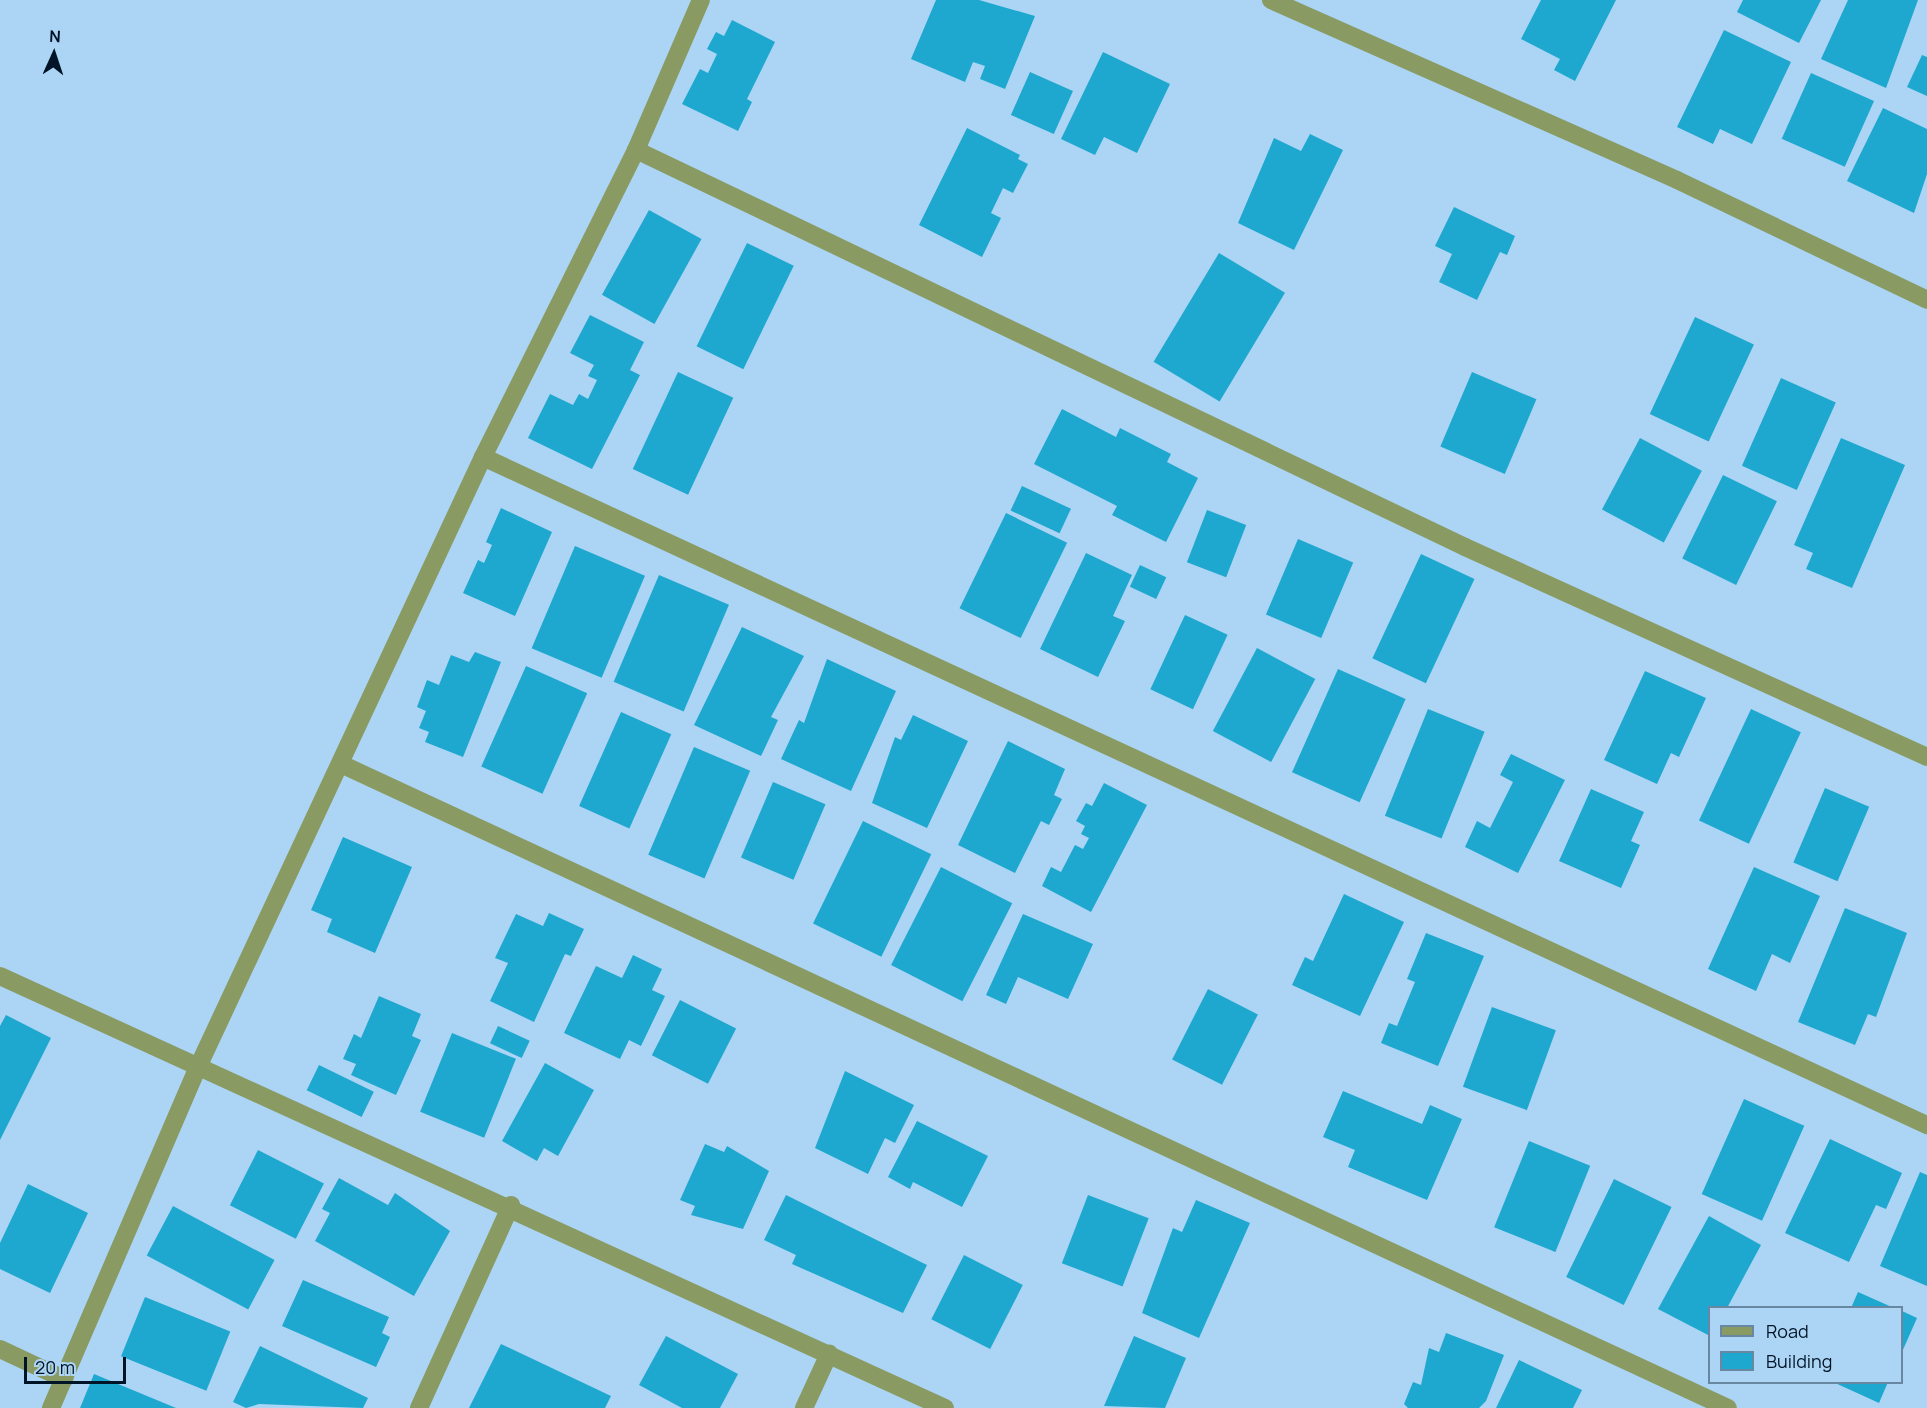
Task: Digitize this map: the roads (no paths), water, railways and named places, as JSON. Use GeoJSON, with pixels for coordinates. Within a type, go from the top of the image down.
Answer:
{"type":"FeatureCollection","features":[{"type":"Feature","properties":{"kind":"street"},"geometry":{"type":"LineString","coordinates":[[51,1408],[198,1066],[483,458],[636,150],[701,0]]}},
{"type":"Feature","properties":{"kind":"street"},"geometry":{"type":"LineString","coordinates":[[1271,0],[1677,180],[1927,300]]}},
{"type":"Feature","properties":{"kind":"street"},"geometry":{"type":"LineString","coordinates":[[636,150],[1465,547],[1927,757]]}},
{"type":"Feature","properties":{"kind":"street"},"geometry":{"type":"LineString","coordinates":[[483,458],[1927,1125]]}},
{"type":"Feature","properties":{"kind":"street"},"geometry":{"type":"LineString","coordinates":[[341,764],[1728,1408]]}},
{"type":"Feature","properties":{"kind":"street"},"geometry":{"type":"LineString","coordinates":[[0,976],[511,1205],[945,1408]]}},
{"type":"Feature","properties":{"kind":"street"},"geometry":{"type":"LineString","coordinates":[[419,1408],[511,1205]]}},
{"type":"Feature","properties":{"kind":"street"},"geometry":{"type":"LineString","coordinates":[[0,1349],[64,1379]]}},
{"type":"Feature","properties":{"kind":"street"},"geometry":{"type":"LineString","coordinates":[[804,1408],[829,1354]]}}]}
